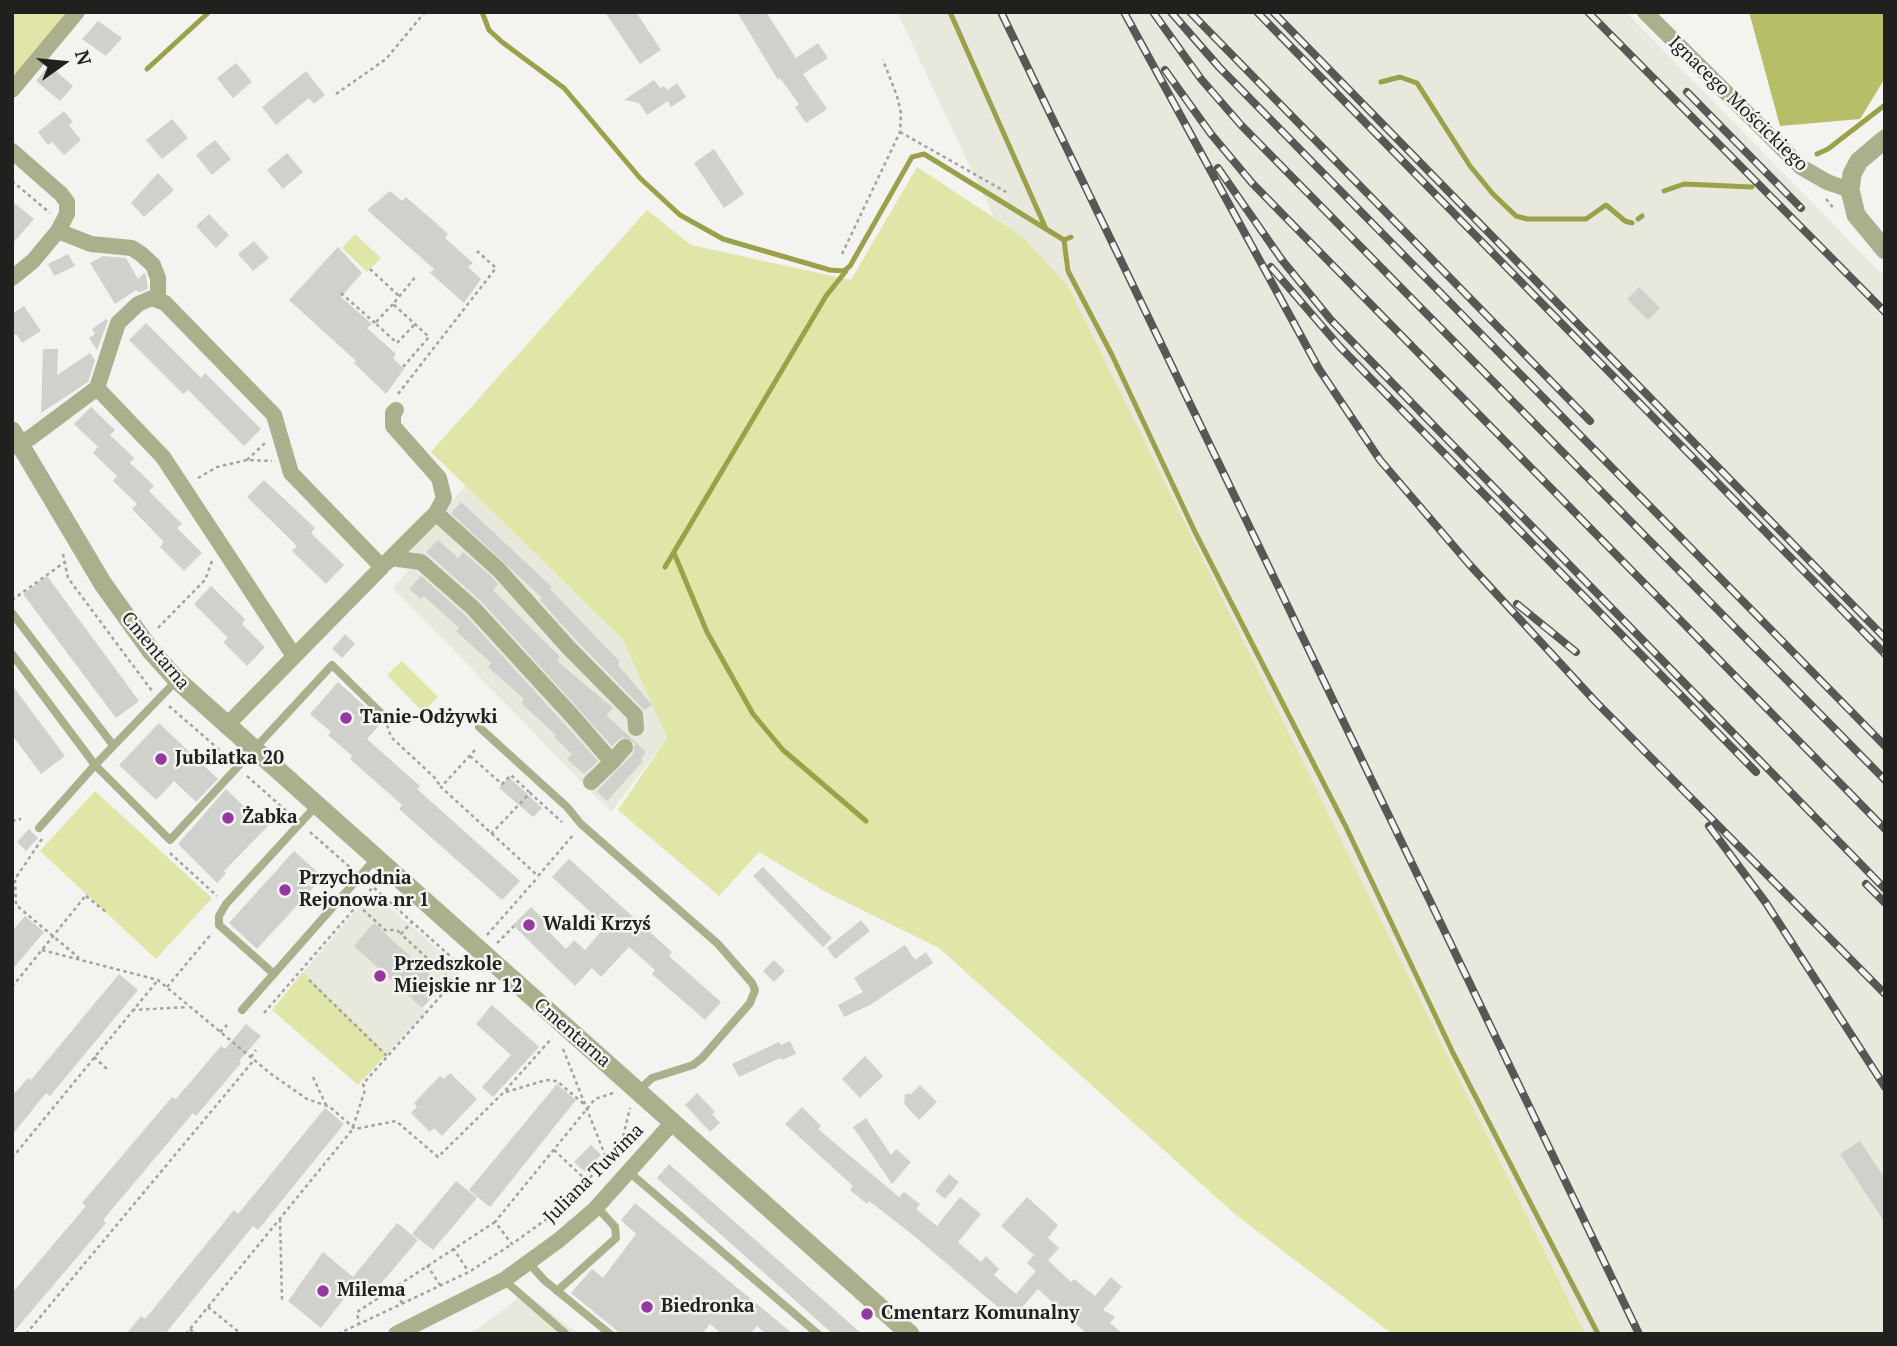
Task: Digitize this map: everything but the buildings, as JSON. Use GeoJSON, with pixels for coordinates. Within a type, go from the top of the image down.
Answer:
{"type":"FeatureCollection","features":[{"type":"Feature","properties":{"kind":"street"},"geometry":{"type":"LineString","coordinates":[[12,90],[77,12]]}},
{"type":"Feature","properties":{"kind":"street","name":"Ignacego Mościckiego"},"geometry":{"type":"LineString","coordinates":[[1645,12],[1801,167],[1826,182],[1850,190]]}},
{"type":"Feature","properties":{"kind":"street"},"geometry":{"type":"LineString","coordinates":[[1885,139],[1859,161],[1852,174],[1850,190],[1856,215],[1885,250]]}},
{"type":"Feature","properties":{"kind":"street"},"geometry":{"type":"LineString","coordinates":[[12,151],[67,202],[67,214],[57,224],[33,261],[12,278]]}},
{"type":"Feature","properties":{"kind":"street"},"geometry":{"type":"LineString","coordinates":[[57,224],[91,244],[132,248],[141,254],[155,271],[158,298],[274,415],[291,473],[386,562],[421,562],[473,608],[612,762]]}},
{"type":"Feature","properties":{"kind":"street"},"geometry":{"type":"LineString","coordinates":[[15,440],[97,388],[118,323],[138,304],[158,298]]}},
{"type":"Feature","properties":{"kind":"street"},"geometry":{"type":"LineString","coordinates":[[97,388],[163,457],[294,656]]}},
{"type":"Feature","properties":{"kind":"street"},"geometry":{"type":"LineString","coordinates":[[226,726],[436,513],[444,498],[443,484],[397,432],[392,420],[397,402]]}},
{"type":"Feature","properties":{"kind":"street","name":"Cmentarna"},"geometry":{"type":"LineString","coordinates":[[15,440],[103,584],[151,651],[177,680],[629,1091],[673,1122],[910,1334]]}},
{"type":"Feature","properties":{"kind":"street"},"geometry":{"type":"LineString","coordinates":[[436,513],[499,570],[568,647],[635,715],[636,728]]}},
{"type":"Feature","properties":{"kind":"street"},"geometry":{"type":"LineString","coordinates":[[591,782],[625,747]]}},
{"type":"Feature","properties":{"kind":"street","name":"Juliana Tuwima"},"geometry":{"type":"LineString","coordinates":[[396,1334],[504,1280],[528,1262],[597,1207],[673,1122]]}},
{"type":"Feature","properties":{"kind":"lane"},"geometry":{"type":"LineString","coordinates":[[12,613],[113,746]]}},
{"type":"Feature","properties":{"kind":"lane"},"geometry":{"type":"LineString","coordinates":[[12,654],[95,765],[170,840],[332,665],[383,715]]}},
{"type":"Feature","properties":{"kind":"lane"},"geometry":{"type":"LineString","coordinates":[[39,828],[177,680]]}},
{"type":"Feature","properties":{"kind":"lane"},"geometry":{"type":"LineString","coordinates":[[478,727],[567,807],[581,824],[718,944],[752,982],[755,990],[750,1003],[702,1058],[684,1069],[652,1078],[629,1091]]}},
{"type":"Feature","properties":{"kind":"lane"},"geometry":{"type":"LineString","coordinates":[[274,974],[219,925],[226,904],[316,806]]}},
{"type":"Feature","properties":{"kind":"lane"},"geometry":{"type":"LineString","coordinates":[[242,1010],[376,859]]}},
{"type":"Feature","properties":{"kind":"lane"},"geometry":{"type":"LineString","coordinates":[[629,1172],[818,1334]]}},
{"type":"Feature","properties":{"kind":"lane"},"geometry":{"type":"LineString","coordinates":[[557,1291],[616,1238],[615,1227],[597,1207]]}},
{"type":"Feature","properties":{"kind":"lane"},"geometry":{"type":"LineString","coordinates":[[528,1262],[557,1291],[610,1334]]}},
{"type":"Feature","properties":{"kind":"lane"},"geometry":{"type":"LineString","coordinates":[[504,1280],[566,1334]]}},
{"type":"Feature","properties":{"kind":"path"},"geometry":{"type":"LineString","coordinates":[[336,94],[386,60],[425,12]]}},
{"type":"Feature","properties":{"kind":"path"},"geometry":{"type":"LineString","coordinates":[[842,254],[900,132],[901,113],[897,96],[883,61]]}},
{"type":"Feature","properties":{"kind":"path"},"geometry":{"type":"LineString","coordinates":[[900,132],[1006,192]]}},
{"type":"Feature","properties":{"kind":"path"},"geometry":{"type":"LineString","coordinates":[[12,181],[57,224]]}},
{"type":"Feature","properties":{"kind":"path"},"geometry":{"type":"LineString","coordinates":[[397,402],[496,268],[477,251]]}},
{"type":"Feature","properties":{"kind":"path"},"geometry":{"type":"LineString","coordinates":[[370,269],[399,296]]}},
{"type":"Feature","properties":{"kind":"path"},"geometry":{"type":"LineString","coordinates":[[375,323],[416,275]]}},
{"type":"Feature","properties":{"kind":"path"},"geometry":{"type":"LineString","coordinates":[[341,293],[397,343],[414,324]]}},
{"type":"Feature","properties":{"kind":"path"},"geometry":{"type":"LineString","coordinates":[[393,304],[429,338],[403,367]]}},
{"type":"Feature","properties":{"kind":"path"},"geometry":{"type":"LineString","coordinates":[[247,460],[273,435]]}},
{"type":"Feature","properties":{"kind":"path"},"geometry":{"type":"LineString","coordinates":[[196,480],[217,467],[247,460],[281,461]]}},
{"type":"Feature","properties":{"kind":"path"},"geometry":{"type":"LineString","coordinates":[[150,636],[205,580],[216,550]]}},
{"type":"Feature","properties":{"kind":"path"},"geometry":{"type":"LineString","coordinates":[[12,600],[65,562]]}},
{"type":"Feature","properties":{"kind":"path"},"geometry":{"type":"LineString","coordinates":[[158,699],[184,716],[238,768]]}},
{"type":"Feature","properties":{"kind":"path"},"geometry":{"type":"LineString","coordinates":[[475,750],[441,787],[538,876]]}},
{"type":"Feature","properties":{"kind":"path"},"geometry":{"type":"LineString","coordinates":[[470,755],[502,784],[510,775],[574,834],[483,940]]}},
{"type":"Feature","properties":{"kind":"path"},"geometry":{"type":"LineString","coordinates":[[491,834],[530,793]]}},
{"type":"Feature","properties":{"kind":"path"},"geometry":{"type":"LineString","coordinates":[[12,821],[21,819]]}},
{"type":"Feature","properties":{"kind":"path"},"geometry":{"type":"LineString","coordinates":[[39,828],[42,842],[14,880],[14,906],[81,960]]}},
{"type":"Feature","properties":{"kind":"path"},"geometry":{"type":"LineString","coordinates":[[168,838],[165,842],[168,851],[226,904]]}},
{"type":"Feature","properties":{"kind":"path"},"geometry":{"type":"LineString","coordinates":[[12,987],[86,895],[106,912]]}},
{"type":"Feature","properties":{"kind":"path"},"geometry":{"type":"LineString","coordinates":[[186,1334],[353,1127],[365,1090],[363,1084],[453,982],[397,930],[385,930],[358,905]]}},
{"type":"Feature","properties":{"kind":"path"},"geometry":{"type":"LineString","coordinates":[[401,934],[411,923]]}},
{"type":"Feature","properties":{"kind":"path"},"geometry":{"type":"LineString","coordinates":[[167,987],[219,925]]}},
{"type":"Feature","properties":{"kind":"path"},"geometry":{"type":"LineString","coordinates":[[492,948],[514,926]]}},
{"type":"Feature","properties":{"kind":"path"},"geometry":{"type":"LineString","coordinates":[[42,950],[158,980],[220,1032],[307,1098],[326,1105],[353,1127],[396,1121],[438,1157],[503,1093],[556,1033]]}},
{"type":"Feature","properties":{"kind":"path"},"geometry":{"type":"LineString","coordinates":[[12,1157],[158,980]]}},
{"type":"Feature","properties":{"kind":"path"},"geometry":{"type":"LineString","coordinates":[[309,980],[387,1056]]}},
{"type":"Feature","properties":{"kind":"path"},"geometry":{"type":"LineString","coordinates":[[132,1010],[190,1007]]}},
{"type":"Feature","properties":{"kind":"path"},"geometry":{"type":"LineString","coordinates":[[220,1032],[227,1025]]}},
{"type":"Feature","properties":{"kind":"path"},"geometry":{"type":"LineString","coordinates":[[561,1046],[589,1108],[607,1160]]}},
{"type":"Feature","properties":{"kind":"path"},"geometry":{"type":"LineString","coordinates":[[26,1334],[253,1058],[256,1050]]}},
{"type":"Feature","properties":{"kind":"path"},"geometry":{"type":"LineString","coordinates":[[94,1057],[108,1070]]}},
{"type":"Feature","properties":{"kind":"path"},"geometry":{"type":"LineString","coordinates":[[313,1077],[326,1105]]}},
{"type":"Feature","properties":{"kind":"path"},"geometry":{"type":"LineString","coordinates":[[503,1093],[546,1080],[557,1081],[589,1108]]}},
{"type":"Feature","properties":{"kind":"path"},"geometry":{"type":"LineString","coordinates":[[359,1324],[357,1312],[495,1222],[595,1099],[629,1091]]}},
{"type":"Feature","properties":{"kind":"path"},"geometry":{"type":"LineString","coordinates":[[338,1334],[469,1272],[512,1244],[555,1213],[624,1143]]}},
{"type":"Feature","properties":{"kind":"path"},"geometry":{"type":"LineString","coordinates":[[554,1150],[587,1181]]}},
{"type":"Feature","properties":{"kind":"path"},"geometry":{"type":"LineString","coordinates":[[280,1219],[282,1300]]}},
{"type":"Feature","properties":{"kind":"path"},"geometry":{"type":"LineString","coordinates":[[495,1222],[512,1244]]}},
{"type":"Feature","properties":{"kind":"path"},"geometry":{"type":"LineString","coordinates":[[453,1248],[469,1272]]}},
{"type":"Feature","properties":{"kind":"path"},"geometry":{"type":"LineString","coordinates":[[427,1265],[440,1285]]}},
{"type":"Feature","properties":{"kind":"path"},"geometry":{"type":"LineString","coordinates":[[393,1288],[402,1303]]}},
{"type":"Feature","properties":{"kind":"path"},"geometry":{"type":"LineString","coordinates":[[208,1307],[240,1333]]}},
{"type":"Feature","properties":{"kind":"path"},"geometry":{"type":"LineString","coordinates":[[190,1329],[196,1334]]}},
{"type":"Feature","properties":{"kind":"shaded area"},"geometry":{"type":"Polygon","coordinates":[[[897,12],[1626,12],[1885,277],[1885,1334],[1559,1334],[1189,631],[897,12]]]}},
{"type":"Feature","properties":{"kind":"shaded area"},"geometry":{"type":"Polygon","coordinates":[[[465,486],[623,640],[667,738],[611,812],[393,588],[418,560],[408,550],[465,486]]]}},
{"type":"Feature","properties":{"kind":"shaded area","name":"Przedszkole Miejskie nr 12"},"geometry":{"type":"Polygon","coordinates":[[[372,892],[378,897],[376,899],[385,903],[461,970],[422,1008],[426,1012],[387,1054],[303,972],[372,892]]]}},
{"type":"Feature","properties":{"kind":"shaded area"},"geometry":{"type":"Polygon","coordinates":[[[525,1293],[579,1334],[466,1334],[483,1325],[525,1293]]]}},
{"type":"Feature","properties":{"kind":"green space"},"geometry":{"type":"Polygon","coordinates":[[[12,12],[67,12],[12,82],[12,12]]]}},
{"type":"Feature","properties":{"kind":"green space"},"geometry":{"type":"Polygon","coordinates":[[[1749,12],[1885,12],[1885,78],[1860,119],[1780,126],[1749,12]]]}},
{"type":"Feature","properties":{"kind":"green space"},"geometry":{"type":"Polygon","coordinates":[[[917,167],[1022,236],[1068,286],[1585,1334],[1392,1334],[1236,1215],[939,948],[826,892],[759,852],[719,896],[618,810],[667,738],[623,640],[431,452],[647,210],[691,245],[851,280],[917,167]]]}},
{"type":"Feature","properties":{"kind":"green space"},"geometry":{"type":"Polygon","coordinates":[[[355,234],[381,258],[367,272],[342,248],[355,234]]]}},
{"type":"Feature","properties":{"kind":"green space"},"geometry":{"type":"Polygon","coordinates":[[[402,661],[438,697],[423,712],[387,675],[402,661]]]}},
{"type":"Feature","properties":{"kind":"green space"},"geometry":{"type":"Polygon","coordinates":[[[95,791],[212,898],[156,959],[40,851],[95,791]]]}},
{"type":"Feature","properties":{"kind":"green space"},"geometry":{"type":"Polygon","coordinates":[[[303,972],[387,1054],[358,1085],[272,1010],[303,972]]]}},
{"type":"Feature","properties":{"kind":"waterway"},"geometry":{"type":"LineString","coordinates":[[147,69],[209,12]]}},
{"type":"Feature","properties":{"kind":"waterway"},"geometry":{"type":"LineString","coordinates":[[482,12],[489,30],[564,88],[640,178],[680,215],[723,239],[830,270],[844,271],[850,266],[912,157],[924,154],[1064,240],[1071,237]]}},
{"type":"Feature","properties":{"kind":"waterway"},"geometry":{"type":"LineString","coordinates":[[950,12],[1046,229]]}},
{"type":"Feature","properties":{"kind":"waterway"},"geometry":{"type":"LineString","coordinates":[[1381,82],[1400,77],[1417,83],[1470,166],[1516,216],[1527,219],[1586,219],[1606,205],[1625,221],[1632,223]]}},
{"type":"Feature","properties":{"kind":"waterway"},"geometry":{"type":"LineString","coordinates":[[1817,154],[1828,149],[1885,105]]}},
{"type":"Feature","properties":{"kind":"waterway"},"geometry":{"type":"LineString","coordinates":[[1664,191],[1684,184],[1752,187]]}},
{"type":"Feature","properties":{"kind":"waterway"},"geometry":{"type":"LineString","coordinates":[[1638,219],[1642,216]]}},
{"type":"Feature","properties":{"kind":"waterway"},"geometry":{"type":"LineString","coordinates":[[1064,240],[1068,271],[1112,355],[1195,532],[1346,827],[1453,1053],[1598,1334]]}},
{"type":"Feature","properties":{"kind":"waterway"},"geometry":{"type":"LineString","coordinates":[[665,567],[826,296],[846,271]]}},
{"type":"Feature","properties":{"kind":"waterway"},"geometry":{"type":"LineString","coordinates":[[674,553],[707,632],[753,714],[783,750],[866,821]]}},
{"type":"Feature","properties":{"kind":"railway"},"geometry":{"type":"LineString","coordinates":[[1001,12],[1639,1334]]}},
{"type":"Feature","properties":{"kind":"railway"},"geometry":{"type":"LineString","coordinates":[[1124,12],[1319,369],[1380,460],[1469,564],[1594,700],[1885,994]]}},
{"type":"Feature","properties":{"kind":"railway"},"geometry":{"type":"LineString","coordinates":[[1153,12],[1201,79],[1241,125],[1885,780]]}},
{"type":"Feature","properties":{"kind":"railway"},"geometry":{"type":"LineString","coordinates":[[1171,12],[1219,67],[1885,746]]}},
{"type":"Feature","properties":{"kind":"railway"},"geometry":{"type":"LineString","coordinates":[[1190,12],[1590,421]]}},
{"type":"Feature","properties":{"kind":"railway"},"geometry":{"type":"LineString","coordinates":[[1257,12],[1885,654]]}},
{"type":"Feature","properties":{"kind":"railway"},"geometry":{"type":"LineString","coordinates":[[1273,12],[1885,638]]}},
{"type":"Feature","properties":{"kind":"railway"},"geometry":{"type":"LineString","coordinates":[[1588,12],[1885,312]]}},
{"type":"Feature","properties":{"kind":"railway"},"geometry":{"type":"LineString","coordinates":[[1165,70],[1211,134],[1252,183],[1885,829]]}},
{"type":"Feature","properties":{"kind":"railway"},"geometry":{"type":"LineString","coordinates":[[1687,92],[1801,208]]}},
{"type":"Feature","properties":{"kind":"railway"},"geometry":{"type":"LineString","coordinates":[[1218,168],[1282,260],[1331,320],[1885,889]]}},
{"type":"Feature","properties":{"kind":"railway"},"geometry":{"type":"LineString","coordinates":[[1271,267],[1340,347],[1756,772]]}},
{"type":"Feature","properties":{"kind":"railway"},"geometry":{"type":"LineString","coordinates":[[1517,604],[1576,652]]}},
{"type":"Feature","properties":{"kind":"railway"},"geometry":{"type":"LineString","coordinates":[[1709,826],[1766,903],[1885,1087]]}},
{"type":"Feature","properties":{"kind":"railway"},"geometry":{"type":"LineString","coordinates":[[1866,884],[1885,903]]}},
{"type":"Feature","properties":{"kind":"place","name":"Tanie-Odżywki"},"geometry":{"type":"Point","coordinates":[346,718]}},
{"type":"Feature","properties":{"kind":"place","name":"Jubilatka 20"},"geometry":{"type":"Point","coordinates":[161,759]}},
{"type":"Feature","properties":{"kind":"place","name":"Żabka"},"geometry":{"type":"Point","coordinates":[228,818]}},
{"type":"Feature","properties":{"kind":"place","name":"Przychodnia Rejonowa nr 1"},"geometry":{"type":"Point","coordinates":[285,890]}},
{"type":"Feature","properties":{"kind":"place","name":"Waldi Krzyś"},"geometry":{"type":"Point","coordinates":[529,925]}},
{"type":"Feature","properties":{"kind":"place","name":"Przedszkole Miejskie nr 12"},"geometry":{"type":"Point","coordinates":[380,976]}},
{"type":"Feature","properties":{"kind":"place","name":"Milema"},"geometry":{"type":"Point","coordinates":[323,1291]}},
{"type":"Feature","properties":{"kind":"place","name":"Biedronka"},"geometry":{"type":"Point","coordinates":[647,1307]}},
{"type":"Feature","properties":{"kind":"place","name":"Cmentarz Komunalny"},"geometry":{"type":"Point","coordinates":[867,1314]}}]}
